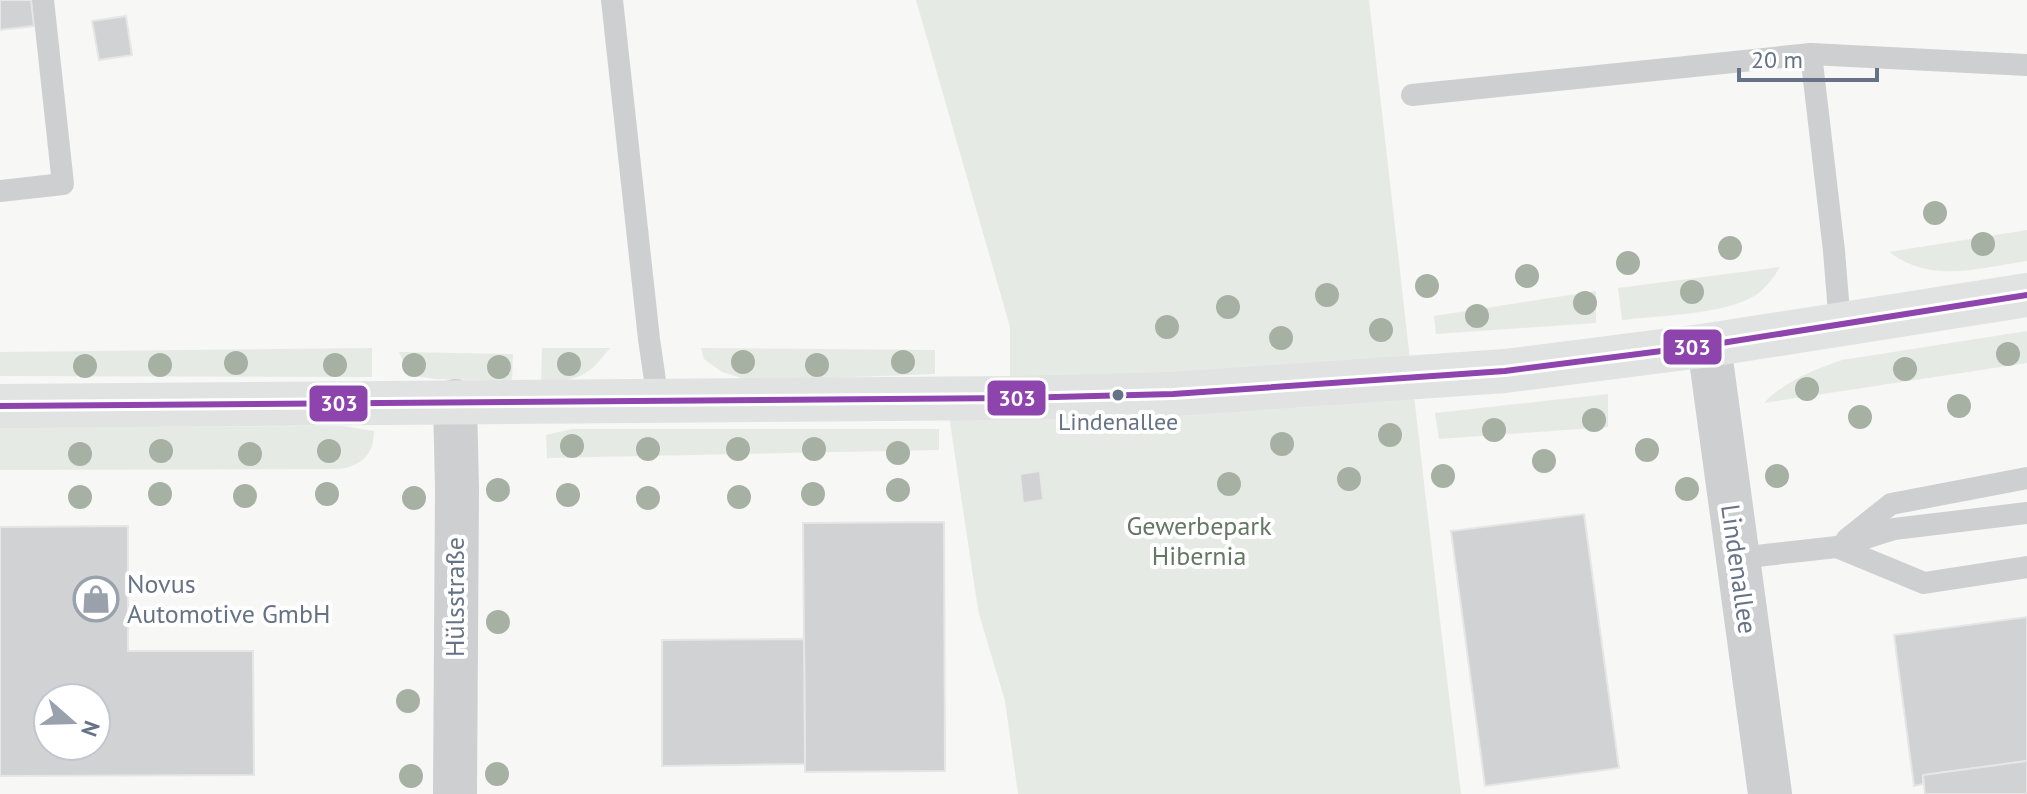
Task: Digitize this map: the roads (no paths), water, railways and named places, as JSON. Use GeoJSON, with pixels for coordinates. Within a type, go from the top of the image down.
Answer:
{"type":"FeatureCollection","features":[{"type":"Feature","properties":{"kind":"street"},"geometry":{"type":"LineString","coordinates":[[0,406],[1135,396],[1505,371],[1709,345],[2027,295]]}},
{"type":"Feature","properties":{"kind":"street","name":"Lindenallee"},"geometry":{"type":"LineString","coordinates":[[1709,345],[1770,794]]}},
{"type":"Feature","properties":{"kind":"street","name":"Hülsstraße"},"geometry":{"type":"LineString","coordinates":[[455,401],[455,794]]}},
{"type":"Feature","properties":{"kind":"lane"},"geometry":{"type":"LineString","coordinates":[[0,191],[63,184],[43,0]]}},
{"type":"Feature","properties":{"kind":"lane"},"geometry":{"type":"LineString","coordinates":[[612,0],[658,401]]}},
{"type":"Feature","properties":{"kind":"lane"},"geometry":{"type":"LineString","coordinates":[[1811,54],[1840,325]]}},
{"type":"Feature","properties":{"kind":"lane"},"geometry":{"type":"LineString","coordinates":[[1412,95],[1811,54],[2027,65]]}},
{"type":"Feature","properties":{"kind":"lane"},"geometry":{"type":"LineString","coordinates":[[1837,547],[1891,504],[2027,478]]}},
{"type":"Feature","properties":{"kind":"lane"},"geometry":{"type":"LineString","coordinates":[[1738,558],[1837,547],[1894,529],[2027,513]]}},
{"type":"Feature","properties":{"kind":"lane"},"geometry":{"type":"LineString","coordinates":[[1837,547],[1924,583],[2027,567]]}},
{"type":"Feature","properties":{"kind":"place","name":"Lindenallee"},"geometry":{"type":"Point","coordinates":[1118,395]}},
{"type":"Feature","properties":{"kind":"place","name":"Novus Automotive GmbH"},"geometry":{"type":"Point","coordinates":[96,599]}},
{"type":"Feature","properties":{"kind":"park label","name":"Gewerbepark Hibernia"},"geometry":{"type":"Point","coordinates":[1199,541]}}]}
